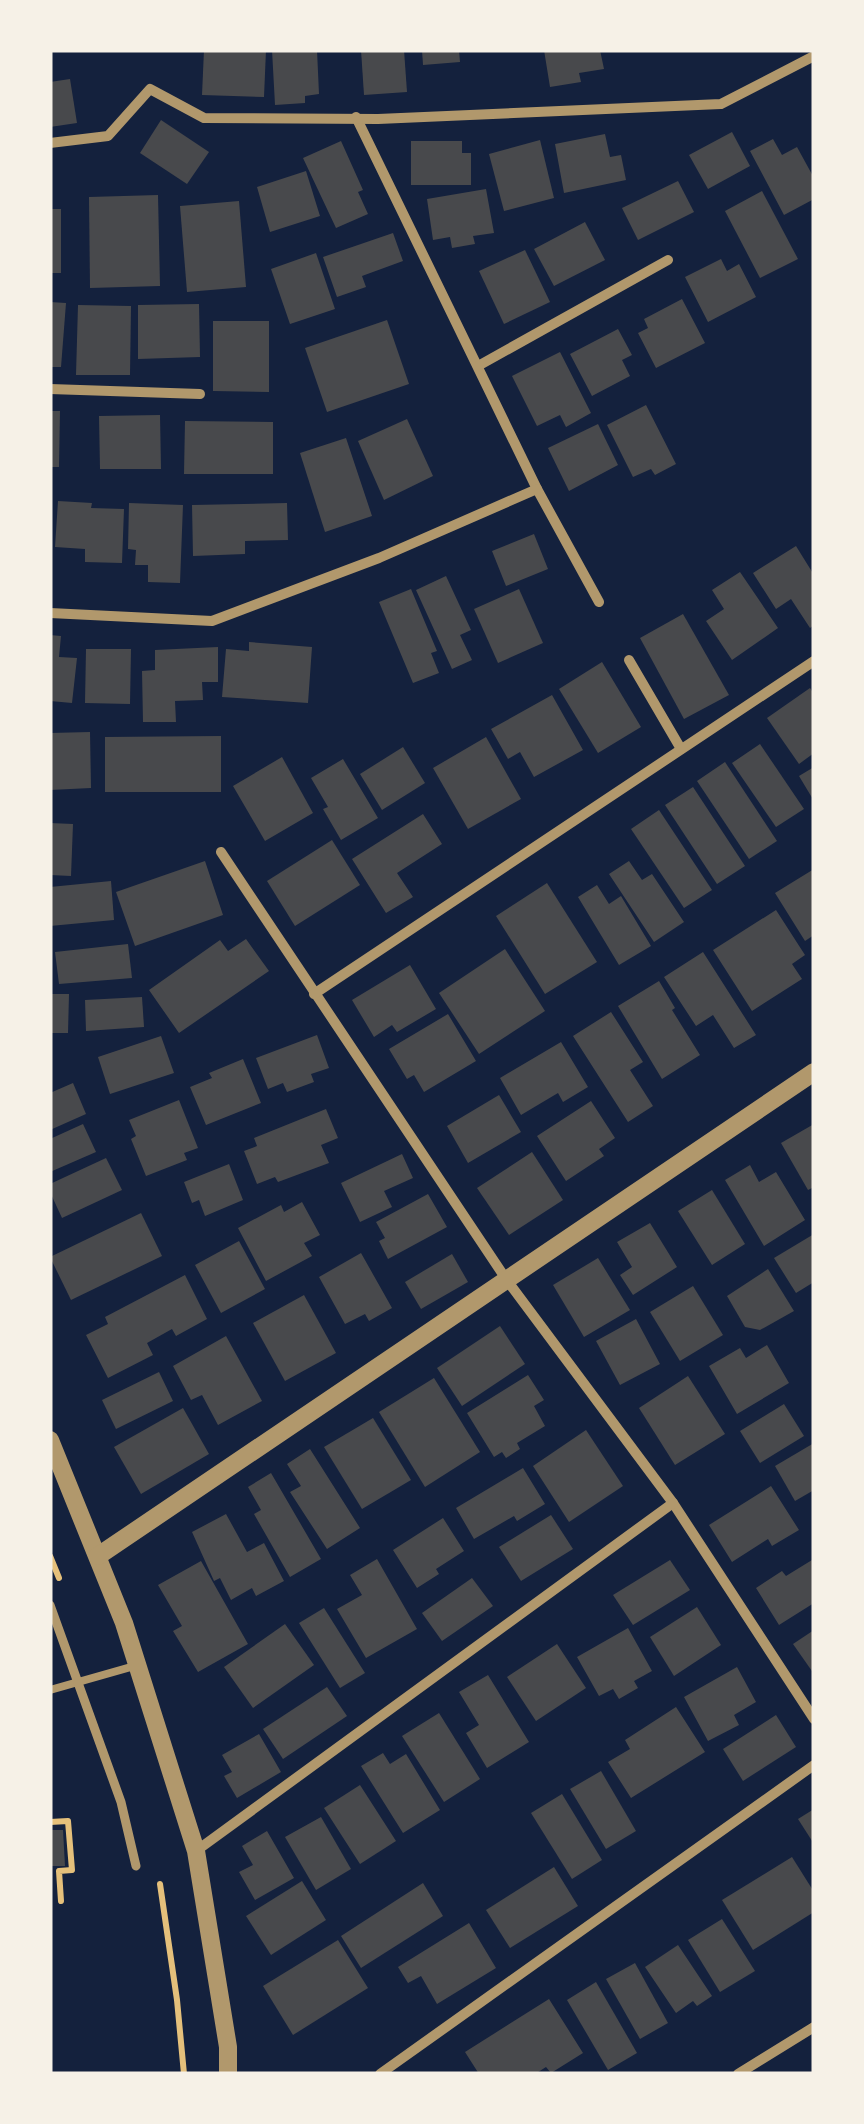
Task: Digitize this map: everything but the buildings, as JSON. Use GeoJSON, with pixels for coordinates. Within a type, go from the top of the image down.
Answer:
{"type":"FeatureCollection","features":[{"type":"Feature","properties":{"kind":"street"},"geometry":{"type":"LineString","coordinates":[[50,143],[108,136],[150,89],[204,118],[378,119],[721,104],[814,56]]}},
{"type":"Feature","properties":{"kind":"street"},"geometry":{"type":"LineString","coordinates":[[356,117],[537,490],[598,602]]}},
{"type":"Feature","properties":{"kind":"street"},"geometry":{"type":"LineString","coordinates":[[478,366],[668,260]]}},
{"type":"Feature","properties":{"kind":"street"},"geometry":{"type":"LineString","coordinates":[[50,389],[200,394]]}},
{"type":"Feature","properties":{"kind":"street"},"geometry":{"type":"LineString","coordinates":[[50,613],[212,621],[379,558],[537,490]]}},
{"type":"Feature","properties":{"kind":"street"},"geometry":{"type":"LineString","coordinates":[[629,660],[681,750]]}},
{"type":"Feature","properties":{"kind":"street"},"geometry":{"type":"LineString","coordinates":[[314,994],[814,661]]}},
{"type":"Feature","properties":{"kind":"street"},"geometry":{"type":"LineString","coordinates":[[221,852],[506,1278],[673,1503],[814,1719]]}},
{"type":"Feature","properties":{"kind":"street"},"geometry":{"type":"LineString","coordinates":[[98,1556],[814,1072]]}},
{"type":"Feature","properties":{"kind":"street"},"geometry":{"type":"LineString","coordinates":[[50,1440],[138,1665],[196,1851],[228,2047],[228,2074]]}},
{"type":"Feature","properties":{"kind":"street"},"geometry":{"type":"LineString","coordinates":[[196,1851],[673,1503]]}},
{"type":"Feature","properties":{"kind":"street"},"geometry":{"type":"LineString","coordinates":[[50,1606],[122,1802],[136,1866]]}},
{"type":"Feature","properties":{"kind":"street"},"geometry":{"type":"LineString","coordinates":[[380,2074],[814,1764]]}},
{"type":"Feature","properties":{"kind":"street"},"geometry":{"type":"LineString","coordinates":[[738,2074],[814,2026]]}},
{"type":"Feature","properties":{"kind":"lane"},"geometry":{"type":"LineString","coordinates":[[50,1690],[138,1665]]}},
{"type":"Feature","properties":{"kind":"path"},"geometry":{"type":"LineString","coordinates":[[50,1822],[68,1821],[72,1870],[60,1871],[61,1901]]}}]}
